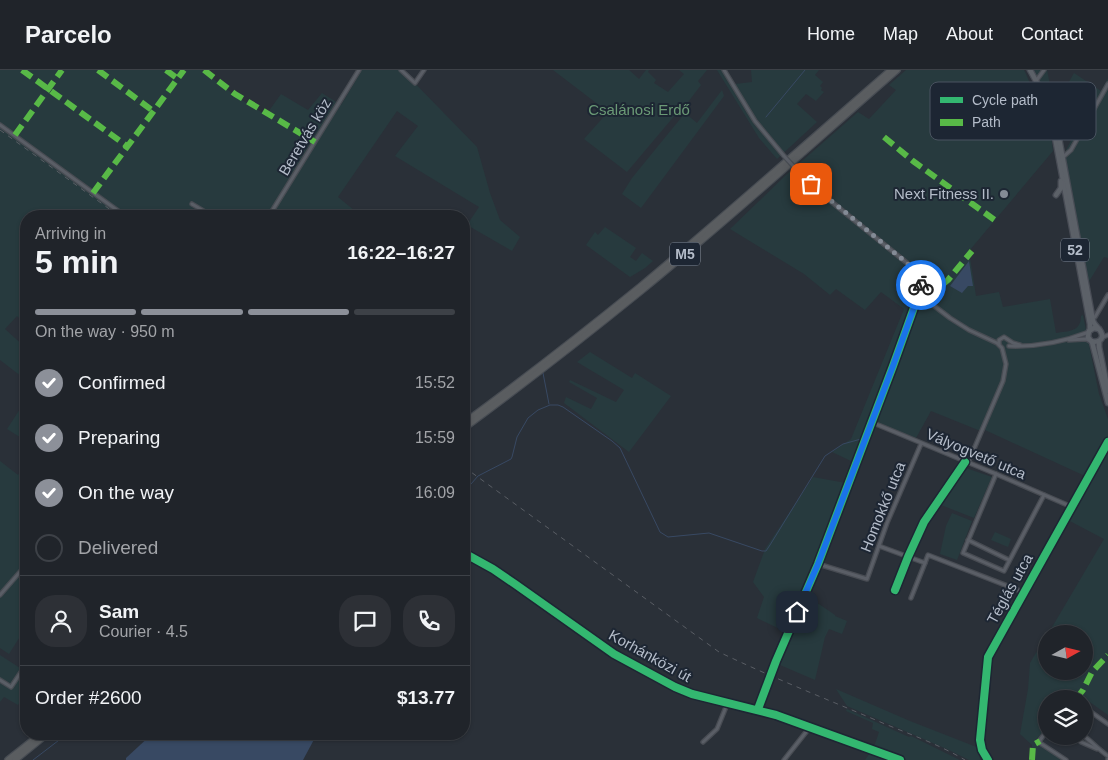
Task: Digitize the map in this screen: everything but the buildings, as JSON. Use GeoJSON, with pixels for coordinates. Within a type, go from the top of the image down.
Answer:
{"type":"FeatureCollection","features":[{"type":"Feature","properties":{"kind":"highway","name":"M5"},"geometry":{"type":"LineString","coordinates":[[470,419],[542,365],[640,286],[719,220],[890,70]]}},
{"type":"Feature","properties":{"kind":"highway","name":"M5"},"geometry":{"type":"LineString","coordinates":[[470,424],[547,366],[636,295],[721,224],[897,70]]}},
{"type":"Feature","properties":{"kind":"highway"},"geometry":{"type":"LineString","coordinates":[[8,760],[33,740]]}},
{"type":"Feature","properties":{"kind":"highway"},"geometry":{"type":"LineString","coordinates":[[15,760],[40,740]]}},
{"type":"Feature","properties":{"kind":"main road","name":"52"},"geometry":{"type":"LineString","coordinates":[[1030,70],[1036,81]]}},
{"type":"Feature","properties":{"kind":"main road","name":"52"},"geometry":{"type":"LineString","coordinates":[[1056,140],[1093,321],[1102,335],[1099,347],[1108,390]]}},
{"type":"Feature","properties":{"kind":"main road","name":"52"},"geometry":{"type":"LineString","coordinates":[[1061,158],[1061,170],[1090,326],[1088,337],[1108,403]]}},
{"type":"Feature","properties":{"kind":"main road"},"geometry":{"type":"LineString","coordinates":[[1056,195],[1061,186],[1058,166],[1061,158]]}},
{"type":"Feature","properties":{"kind":"main road"},"geometry":{"type":"LineString","coordinates":[[1089,332],[1094,328],[1100,330]]}},
{"type":"Feature","properties":{"kind":"main road"},"geometry":{"type":"LineString","coordinates":[[1091,342],[1100,340]]}},
{"type":"Feature","properties":{"kind":"street","name":"Beretvás köz"},"geometry":{"type":"LineString","coordinates":[[273,210],[359,70]]}},
{"type":"Feature","properties":{"kind":"street"},"geometry":{"type":"LineString","coordinates":[[401,70],[415,84],[424,70]]}},
{"type":"Feature","properties":{"kind":"street"},"geometry":{"type":"LineString","coordinates":[[724,70],[755,121],[784,156],[828,199],[907,263],[927,287],[932,290],[932,300],[936,308]]}},
{"type":"Feature","properties":{"kind":"street"},"geometry":{"type":"LineString","coordinates":[[1036,81],[1044,70]]}},
{"type":"Feature","properties":{"kind":"street"},"geometry":{"type":"LineString","coordinates":[[1096,106],[1108,85]]}},
{"type":"Feature","properties":{"kind":"street"},"geometry":{"type":"LineString","coordinates":[[0,125],[117,210]]}},
{"type":"Feature","properties":{"kind":"street"},"geometry":{"type":"LineString","coordinates":[[1061,158],[1071,150],[1077,140]]}},
{"type":"Feature","properties":{"kind":"street"},"geometry":{"type":"LineString","coordinates":[[192,204],[202,210]]}},
{"type":"Feature","properties":{"kind":"street"},"geometry":{"type":"LineString","coordinates":[[918,277],[922,291],[936,308],[958,324],[1000,346],[1008,347],[1087,339],[1091,342]]}},
{"type":"Feature","properties":{"kind":"street"},"geometry":{"type":"LineString","coordinates":[[758,709],[776,661],[818,564],[916,302],[924,288],[927,287]]}},
{"type":"Feature","properties":{"kind":"street"},"geometry":{"type":"LineString","coordinates":[[1096,317],[1108,294]]}},
{"type":"Feature","properties":{"kind":"street"},"geometry":{"type":"LineString","coordinates":[[916,302],[931,295]]}},
{"type":"Feature","properties":{"kind":"street"},"geometry":{"type":"LineString","coordinates":[[1100,330],[1108,333],[1100,340]]}},
{"type":"Feature","properties":{"kind":"street"},"geometry":{"type":"LineString","coordinates":[[1066,340],[1089,332]]}},
{"type":"Feature","properties":{"kind":"street"},"geometry":{"type":"LineString","coordinates":[[986,338],[1000,339],[1006,337],[1013,343],[1023,345]]}},
{"type":"Feature","properties":{"kind":"street"},"geometry":{"type":"LineString","coordinates":[[1000,339],[1000,346],[1005,359]]}},
{"type":"Feature","properties":{"kind":"street"},"geometry":{"type":"LineString","coordinates":[[895,590],[924,522],[966,462],[1001,386],[1009,340]]}},
{"type":"Feature","properties":{"kind":"street","name":"Vályogvető utca"},"geometry":{"type":"LineString","coordinates":[[871,422],[1072,507]]}},
{"type":"Feature","properties":{"kind":"street","name":"Téglás utca"},"geometry":{"type":"LineString","coordinates":[[988,760],[982,750],[980,740],[988,657],[1108,442]]}},
{"type":"Feature","properties":{"kind":"street","name":"Homokkő utca"},"geometry":{"type":"LineString","coordinates":[[818,564],[867,579],[887,523],[921,443]]}},
{"type":"Feature","properties":{"kind":"street"},"geometry":{"type":"LineString","coordinates":[[996,474],[963,553],[1004,571],[1044,495]]}},
{"type":"Feature","properties":{"kind":"street"},"geometry":{"type":"LineString","coordinates":[[968,540],[1010,560]]}},
{"type":"Feature","properties":{"kind":"street"},"geometry":{"type":"LineString","coordinates":[[879,546],[925,563]]}},
{"type":"Feature","properties":{"kind":"street"},"geometry":{"type":"LineString","coordinates":[[912,598],[928,555],[1024,592]]}},
{"type":"Feature","properties":{"kind":"street","name":"Korhánközi út"},"geometry":{"type":"LineString","coordinates":[[470,556],[515,584],[620,657],[684,691],[758,709],[900,760]]}},
{"type":"Feature","properties":{"kind":"street"},"geometry":{"type":"LineString","coordinates":[[0,595],[20,572]]}},
{"type":"Feature","properties":{"kind":"street"},"geometry":{"type":"LineString","coordinates":[[0,680],[11,687],[20,674]]}},
{"type":"Feature","properties":{"kind":"street"},"geometry":{"type":"LineString","coordinates":[[703,742],[717,729],[728,702]]}},
{"type":"Feature","properties":{"kind":"street"},"geometry":{"type":"LineString","coordinates":[[1093,713],[1108,724]]}},
{"type":"Feature","properties":{"kind":"street"},"geometry":{"type":"LineString","coordinates":[[784,760],[810,727]]}},
{"type":"Feature","properties":{"kind":"street"},"geometry":{"type":"LineString","coordinates":[[1093,744],[1108,759]]}},
{"type":"Feature","properties":{"kind":"street"},"geometry":{"type":"LineString","coordinates":[[1043,745],[1066,760]]}},
{"type":"Feature","properties":{"kind":"street"},"geometry":{"type":"LineString","coordinates":[[1088,745],[1099,750]]}},
{"type":"Feature","properties":{"kind":"green space"},"geometry":{"type":"Polygon","coordinates":[[[0,70],[202,70],[237,97],[266,115],[281,94],[308,110],[322,93],[341,105],[362,70],[402,70],[477,147],[500,220],[520,237],[512,251],[470,227],[470,220],[479,207],[395,156],[418,126],[397,111],[338,197],[354,210],[20,210],[20,319],[17,316],[5,329],[20,343],[20,375],[0,360],[0,70]]]}},
{"type":"Feature","properties":{"kind":"green space","name":"Csalánosi Erdő"},"geometry":{"type":"Polygon","coordinates":[[[553,70],[629,70],[639,79],[646,70],[649,70],[648,72],[656,80],[654,83],[668,92],[684,74],[679,70],[707,70],[698,81],[701,85],[685,106],[681,108],[627,172],[584,139],[608,112],[553,70]]]}},
{"type":"Feature","properties":{"kind":"green space"},"geometry":{"type":"Polygon","coordinates":[[[717,70],[726,70],[735,84],[752,82],[751,70],[819,70],[815,75],[823,82],[820,86],[824,92],[816,101],[806,94],[797,104],[817,122],[777,159],[759,138],[717,70]]]}},
{"type":"Feature","properties":{"kind":"green space"},"geometry":{"type":"Polygon","coordinates":[[[906,70],[1024,70],[1030,82],[930,82],[930,140],[1051,140],[1053,151],[969,251],[976,296],[999,292],[1003,307],[1050,299],[1056,333],[1076,328],[1083,315],[1099,394],[1108,419],[1108,715],[1093,704],[1093,690],[1038,690],[1038,737],[1035,741],[1038,745],[1041,745],[1065,760],[1031,760],[1032,745],[1020,734],[1028,689],[1030,663],[1038,650],[1038,680],[1093,680],[1093,625],[1053,625],[1104,539],[1064,518],[1085,476],[985,430],[978,430],[931,411],[916,438],[875,423],[853,485],[807,596],[835,616],[847,621],[842,634],[829,629],[825,637],[815,680],[773,662],[786,632],[757,618],[764,597],[753,582],[765,549],[813,477],[846,483],[853,462],[832,452],[851,439],[904,309],[881,292],[865,310],[836,289],[830,295],[804,274],[730,229],[786,175],[858,112],[869,119],[896,90],[889,85],[906,70]]]}},
{"type":"Feature","properties":{"kind":"green space"},"geometry":{"type":"Polygon","coordinates":[[[1034,70],[1047,70],[1049,82],[1040,82],[1034,70]]]}},
{"type":"Feature","properties":{"kind":"green space"},"geometry":{"type":"Polygon","coordinates":[[[1074,73],[1088,82],[1069,82],[1074,73]]]}},
{"type":"Feature","properties":{"kind":"green space"},"geometry":{"type":"Polygon","coordinates":[[[1108,78],[1108,258],[1104,257],[1088,283],[1064,154],[1071,140],[1096,140],[1096,88],[1101,91],[1108,78]]]}},
{"type":"Feature","properties":{"kind":"green space","name":"Csalánosi Erdő"},"geometry":{"type":"Polygon","coordinates":[[[722,90],[724,96],[641,208],[622,194],[632,178],[685,113],[697,123],[722,90]]]}},
{"type":"Feature","properties":{"kind":"green space"},"geometry":{"type":"Polygon","coordinates":[[[605,227],[636,248],[630,257],[636,261],[642,253],[653,261],[630,277],[586,245],[595,232],[598,235],[605,227]]]}},
{"type":"Feature","properties":{"kind":"green space"},"geometry":{"type":"Polygon","coordinates":[[[590,352],[632,378],[635,373],[671,396],[629,452],[564,403],[566,397],[591,409],[597,398],[569,382],[570,380],[616,402],[624,390],[577,362],[590,352]]]}},
{"type":"Feature","properties":{"kind":"green space"},"geometry":{"type":"Polygon","coordinates":[[[20,409],[20,437],[7,429],[20,409]]]}},
{"type":"Feature","properties":{"kind":"green space"},"geometry":{"type":"Polygon","coordinates":[[[0,461],[18,475],[20,472],[20,637],[9,654],[0,648],[0,461]]]}},
{"type":"Feature","properties":{"kind":"green space"},"geometry":{"type":"Polygon","coordinates":[[[966,468],[992,477],[974,518],[941,505],[966,468]]]}},
{"type":"Feature","properties":{"kind":"green space"},"geometry":{"type":"Polygon","coordinates":[[[952,513],[972,521],[957,560],[940,554],[946,526],[952,513]]]}},
{"type":"Feature","properties":{"kind":"green space"},"geometry":{"type":"Polygon","coordinates":[[[995,532],[1011,539],[1008,547],[991,540],[995,532]]]}},
{"type":"Feature","properties":{"kind":"green space"},"geometry":{"type":"Polygon","coordinates":[[[0,655],[20,668],[20,702],[18,705],[4,697],[0,702],[0,655]]]}},
{"type":"Feature","properties":{"kind":"green space"},"geometry":{"type":"Polygon","coordinates":[[[836,689],[979,748],[980,760],[969,760],[847,706],[836,689]]]}},
{"type":"Feature","properties":{"kind":"green space"},"geometry":{"type":"Polygon","coordinates":[[[847,709],[909,737],[911,736],[960,760],[865,760],[874,747],[879,732],[872,729],[873,723],[846,711],[847,709]]]}},
{"type":"Feature","properties":{"kind":"water"},"geometry":{"type":"Polygon","coordinates":[[[969,261],[973,286],[968,286],[962,293],[950,286],[969,261]]]}},
{"type":"Feature","properties":{"kind":"water"},"geometry":{"type":"Polygon","coordinates":[[[146,740],[314,740],[303,760],[126,760],[146,740]]]}},
{"type":"Feature","properties":{"kind":"waterway"},"geometry":{"type":"LineString","coordinates":[[766,117],[805,70]]}},
{"type":"Feature","properties":{"kind":"waterway"},"geometry":{"type":"LineString","coordinates":[[470,485],[478,476],[511,459],[517,437],[528,418],[538,410],[550,405],[558,405],[620,448],[660,532],[668,537],[709,533],[766,551],[825,456],[843,444],[862,438],[916,285]]}},
{"type":"Feature","properties":{"kind":"waterway"},"geometry":{"type":"LineString","coordinates":[[543,373],[549,404]]}},
{"type":"Feature","properties":{"kind":"waterway"},"geometry":{"type":"LineString","coordinates":[[33,760],[59,740]]}},
{"type":"Feature","properties":{"kind":"railway"},"geometry":{"type":"LineString","coordinates":[[0,130],[111,210]]}},
{"type":"Feature","properties":{"kind":"railway"},"geometry":{"type":"LineString","coordinates":[[470,471],[719,652],[780,680],[936,745],[965,760]]}},
{"type":"Feature","properties":{"kind":"marked path"},"geometry":{"type":"LineString","coordinates":[[22,70],[127,146]]}},
{"type":"Feature","properties":{"kind":"marked path"},"geometry":{"type":"LineString","coordinates":[[15,135],[62,70]]}},
{"type":"Feature","properties":{"kind":"marked path"},"geometry":{"type":"LineString","coordinates":[[98,70],[153,111]]}},
{"type":"Feature","properties":{"kind":"marked path"},"geometry":{"type":"LineString","coordinates":[[166,70],[178,79]]}},
{"type":"Feature","properties":{"kind":"marked path"},"geometry":{"type":"LineString","coordinates":[[93,193],[184,70]]}},
{"type":"Feature","properties":{"kind":"marked path"},"geometry":{"type":"LineString","coordinates":[[204,70],[235,94],[315,142]]}},
{"type":"Feature","properties":{"kind":"marked path"},"geometry":{"type":"LineString","coordinates":[[884,137],[913,161],[996,221]]}},
{"type":"Feature","properties":{"kind":"marked path"},"geometry":{"type":"LineString","coordinates":[[942,285],[972,251]]}},
{"type":"Feature","properties":{"kind":"marked path"},"geometry":{"type":"LineString","coordinates":[[1083,690],[1092,672],[1108,655]]}},
{"type":"Feature","properties":{"kind":"marked path"},"geometry":{"type":"LineString","coordinates":[[1032,760],[1033,745],[1038,742]]}},
{"type":"Feature","properties":{"kind":"cycle path"},"geometry":{"type":"LineString","coordinates":[[758,709],[776,661],[818,564],[921,292],[922,288],[918,277]]}},
{"type":"Feature","properties":{"kind":"cycle path"},"geometry":{"type":"LineString","coordinates":[[988,760],[982,750],[980,740],[988,657],[1108,442]]}},
{"type":"Feature","properties":{"kind":"cycle path"},"geometry":{"type":"LineString","coordinates":[[895,590],[924,522],[965,462]]}},
{"type":"Feature","properties":{"kind":"cycle path"},"geometry":{"type":"LineString","coordinates":[[470,556],[493,569],[614,654],[675,687],[692,694],[776,715],[900,760]]}},
{"type":"Feature","properties":{"kind":"way so far"},"geometry":{"type":"LineString","coordinates":[[811,184],[907,263],[916,273],[921,285]]}},
{"type":"Feature","properties":{"kind":"place","name":"Next Fitness II."},"geometry":{"type":"Point","coordinates":[1004,194]}},
{"type":"Feature","properties":{"kind":"route"},"geometry":{"type":"LineString","coordinates":[[797,612],[818,564],[916,302],[922,292],[921,285]]}}]}
